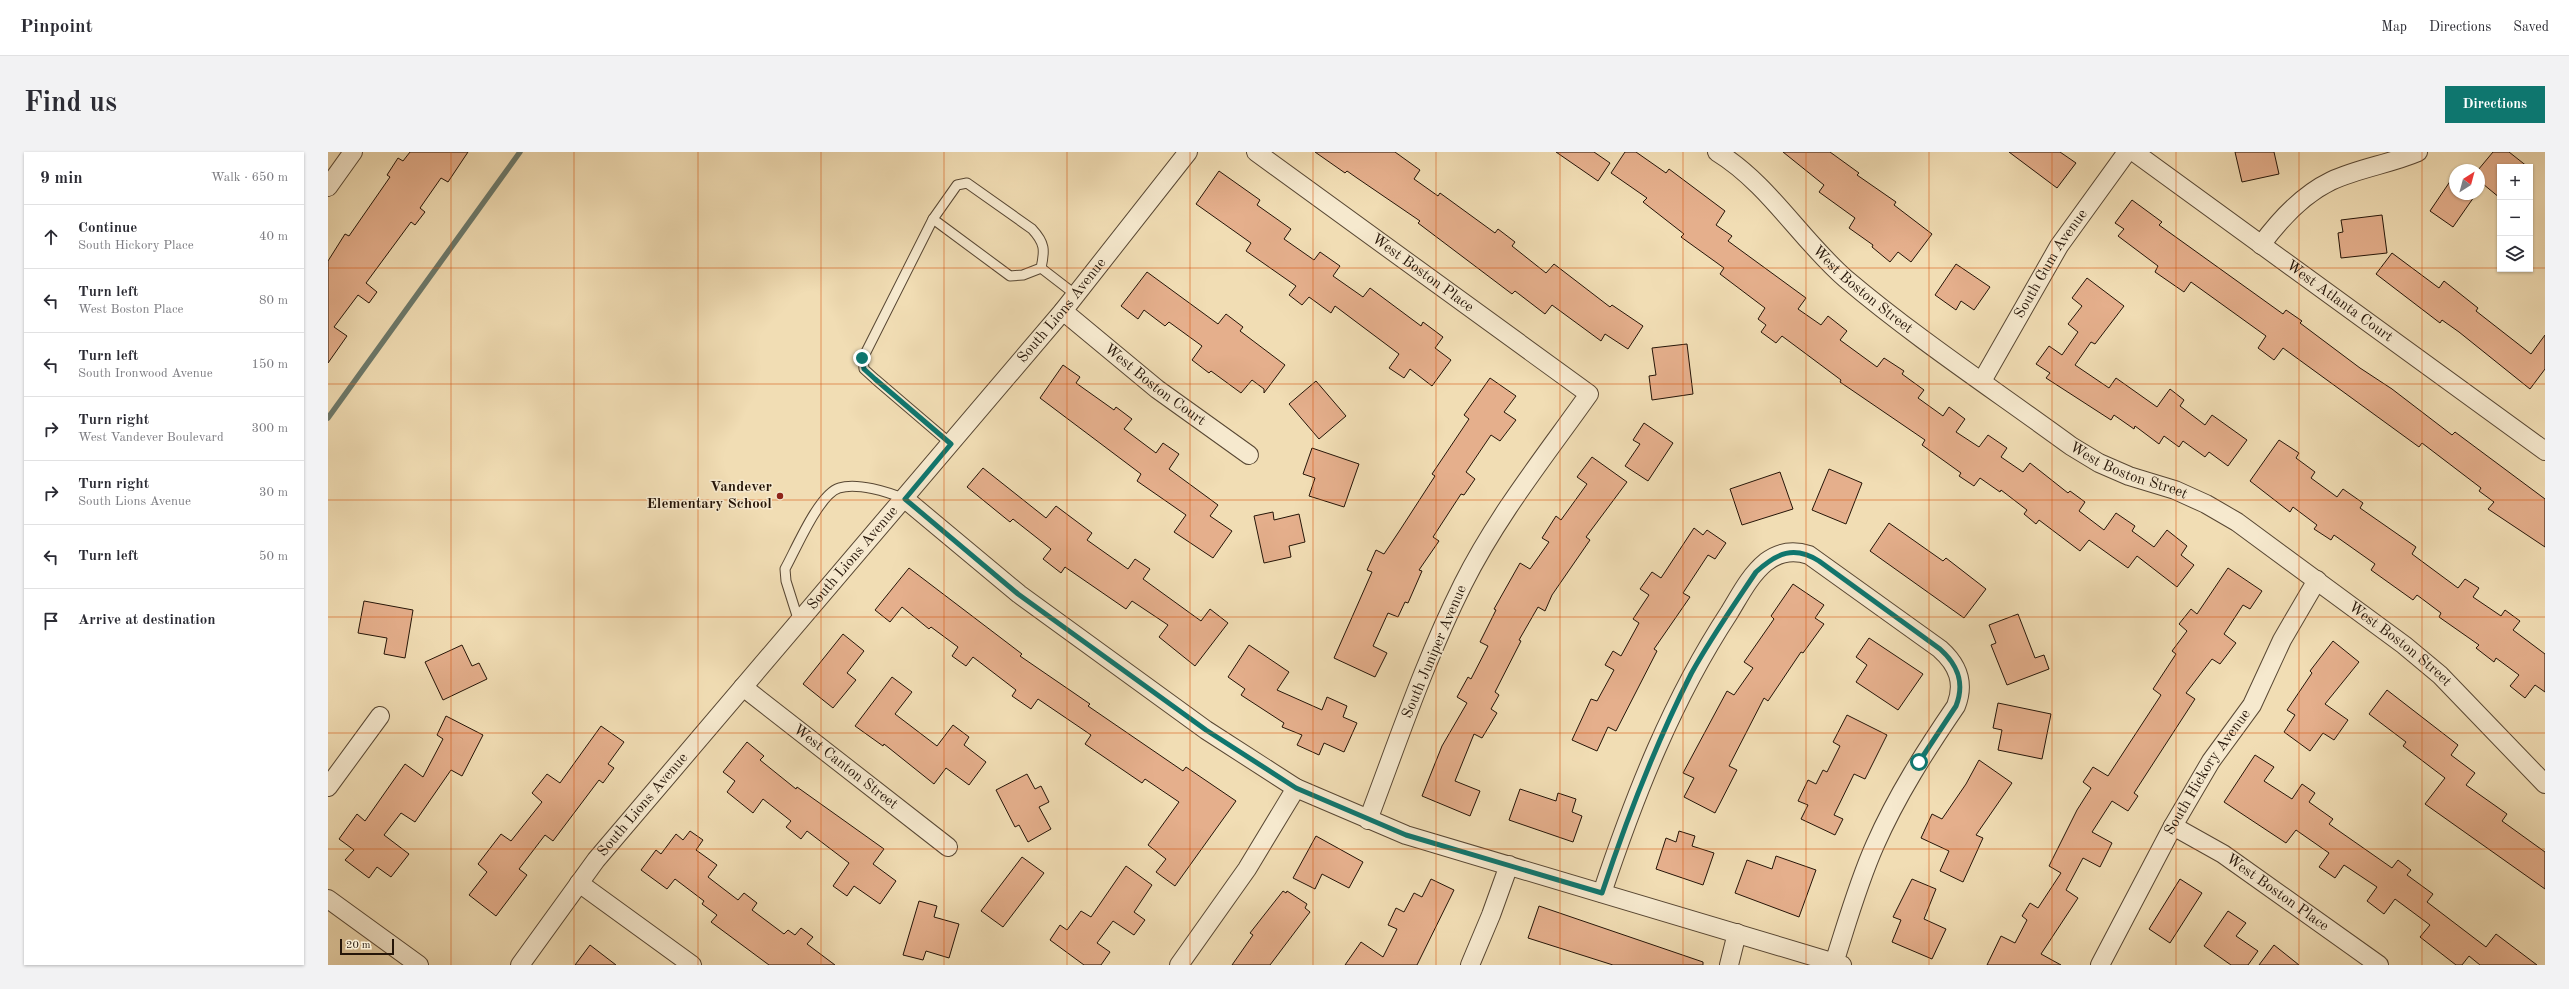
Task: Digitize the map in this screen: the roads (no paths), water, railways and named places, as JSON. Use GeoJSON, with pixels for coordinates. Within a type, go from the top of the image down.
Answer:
{"type":"FeatureCollection","features":[{"type":"Feature","properties":{"kind":"street"},"geometry":{"type":"LineString","coordinates":[[328,187],[354,152]]}},
{"type":"Feature","properties":{"kind":"street","name":"South Lions Avenue"},"geometry":{"type":"LineString","coordinates":[[520,965],[596,860],[905,499],[1063,311],[1188,152]]}},
{"type":"Feature","properties":{"kind":"street","name":"West Boston Place"},"geometry":{"type":"LineString","coordinates":[[1256,152],[1589,394]]}},
{"type":"Feature","properties":{"kind":"street","name":"West Boston Street"},"geometry":{"type":"LineString","coordinates":[[1717,152],[1754,181],[1844,278],[1884,310],[2077,450],[2129,476],[2175,490],[2206,504],[2237,522],[2404,645],[2440,675],[2545,784]]}},
{"type":"Feature","properties":{"kind":"street","name":"South Gum Avenue"},"geometry":{"type":"LineString","coordinates":[[1982,381],[2059,246],[2127,152]]}},
{"type":"Feature","properties":{"kind":"street","name":"West Atlanta Court"},"geometry":{"type":"LineString","coordinates":[[2134,152],[2545,451]]}},
{"type":"Feature","properties":{"kind":"street"},"geometry":{"type":"LineString","coordinates":[[2261,245],[2280,219],[2302,200],[2330,182],[2418,152]]}},
{"type":"Feature","properties":{"kind":"street","name":"West Boston Court"},"geometry":{"type":"LineString","coordinates":[[1063,311],[1157,389],[1249,455]]}},
{"type":"Feature","properties":{"kind":"street","name":"South Juniper Avenue"},"geometry":{"type":"LineString","coordinates":[[1368,820],[1440,634],[1464,583],[1488,539],[1520,490],[1589,394]]}},
{"type":"Feature","properties":{"kind":"street"},"geometry":{"type":"LineString","coordinates":[[905,499],[1018,594],[1206,730],[1296,788],[1406,835],[1838,964],[1856,894],[1875,844],[1919,762],[1956,706],[1960,695],[1961,684],[1958,670],[1949,657],[1940,649],[1819,561],[1798,552],[1780,555],[1768,561],[1756,572],[1692,673],[1646,772],[1624,828],[1602,893]]}},
{"type":"Feature","properties":{"kind":"street","name":"South Hickory Avenue"},"geometry":{"type":"LineString","coordinates":[[2100,965],[2173,826],[2211,761],[2252,705],[2282,640],[2317,580]]}},
{"type":"Feature","properties":{"kind":"street","name":"West Canton Street"},"geometry":{"type":"LineString","coordinates":[[743,687],[948,847]]}},
{"type":"Feature","properties":{"kind":"street"},"geometry":{"type":"LineString","coordinates":[[328,787],[380,716]]}},
{"type":"Feature","properties":{"kind":"street"},"geometry":{"type":"LineString","coordinates":[[1178,965],[1247,869],[1296,788]]}},
{"type":"Feature","properties":{"kind":"street","name":"West Boston Place"},"geometry":{"type":"LineString","coordinates":[[2173,826],[2222,854],[2379,965]]}},
{"type":"Feature","properties":{"kind":"street"},"geometry":{"type":"LineString","coordinates":[[1470,965],[1492,915],[1509,865]]}},
{"type":"Feature","properties":{"kind":"street"},"geometry":{"type":"LineString","coordinates":[[579,883],[692,965]]}},
{"type":"Feature","properties":{"kind":"street"},"geometry":{"type":"LineString","coordinates":[[328,899],[419,965]]}},
{"type":"Feature","properties":{"kind":"street"},"geometry":{"type":"LineString","coordinates":[[1729,965],[1737,934]]}},
{"type":"Feature","properties":{"kind":"lane"},"geometry":{"type":"LineString","coordinates":[[951,444],[864,369],[862,358],[934,219],[957,185],[967,183],[1032,229],[1041,239],[1045,250],[1041,268]]}},
{"type":"Feature","properties":{"kind":"lane"},"geometry":{"type":"LineString","coordinates":[[934,219],[1010,276],[1023,275],[1041,268]]}},
{"type":"Feature","properties":{"kind":"lane"},"geometry":{"type":"LineString","coordinates":[[1041,268],[1076,295]]}},
{"type":"Feature","properties":{"kind":"lane"},"geometry":{"type":"LineString","coordinates":[[799,622],[786,581],[785,569],[825,497],[839,488],[878,488],[905,499]]}},
{"type":"Feature","properties":{"kind":"waterway"},"geometry":{"type":"LineString","coordinates":[[328,418],[520,152]]}},
{"type":"Feature","properties":{"kind":"place","name":"Vandever Elementary School"},"geometry":{"type":"Point","coordinates":[780,496]}}]}
